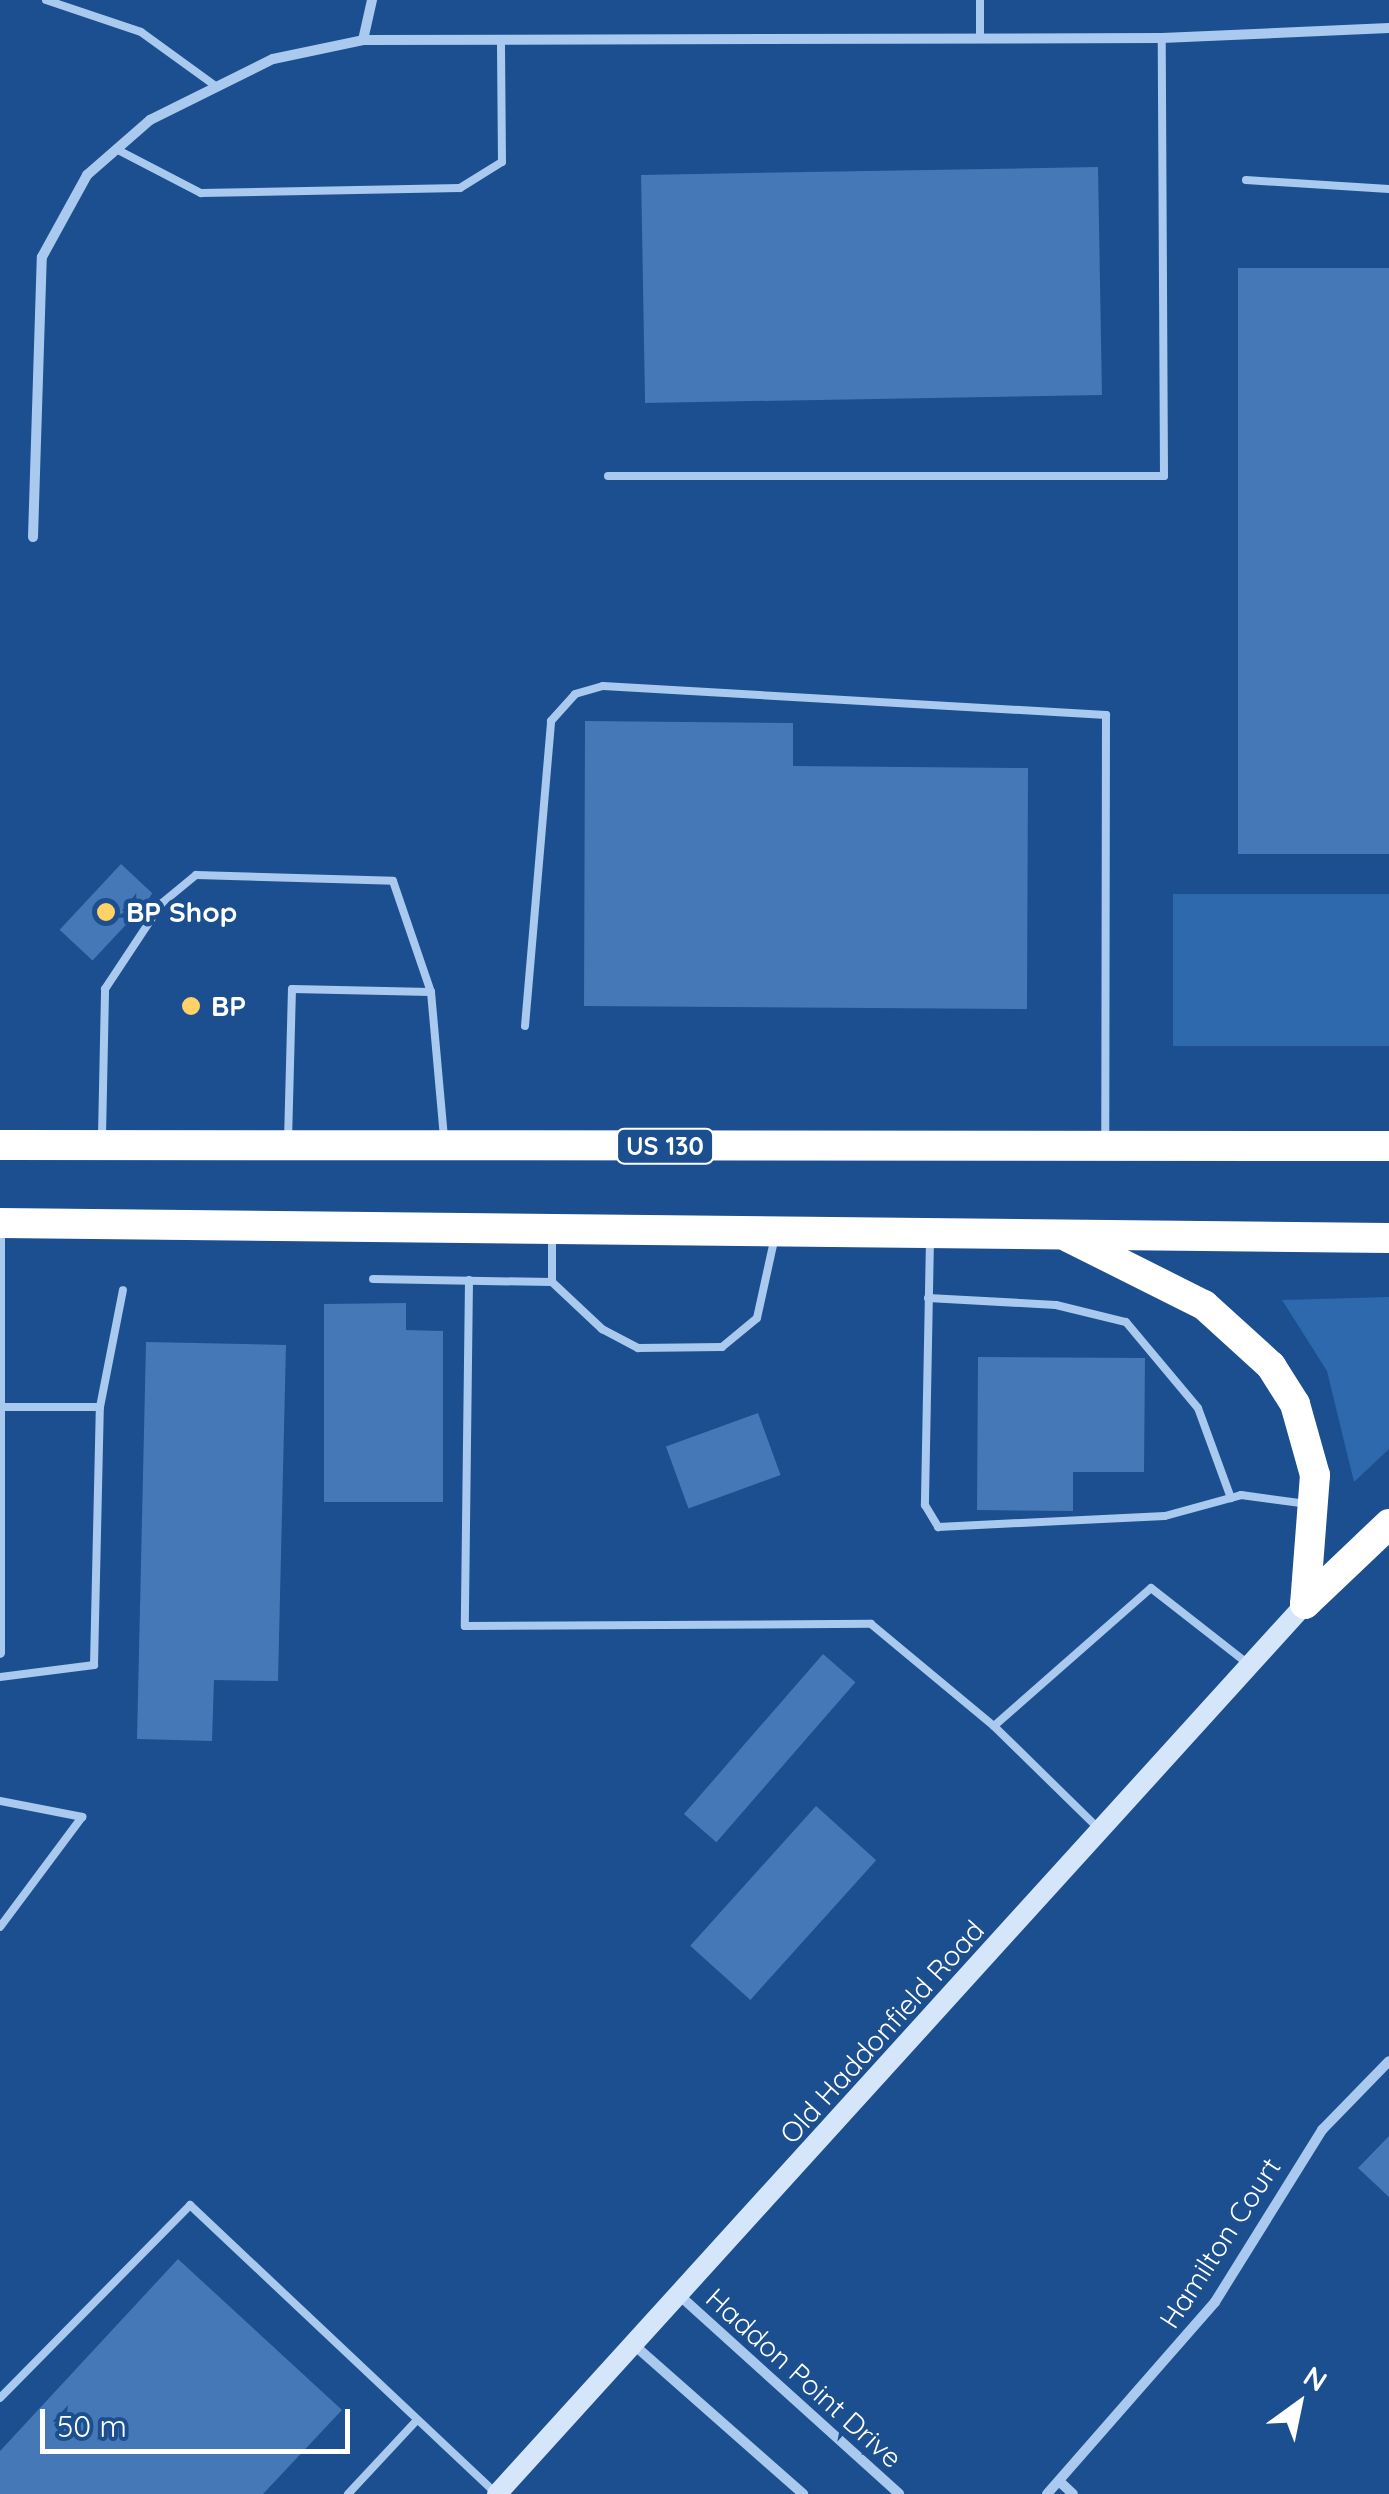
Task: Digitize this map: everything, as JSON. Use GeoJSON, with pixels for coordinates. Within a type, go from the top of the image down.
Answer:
{"type":"FeatureCollection","features":[{"type":"Feature","properties":{"kind":"highway"},"geometry":{"type":"LineString","coordinates":[[1331,1146],[1389,1137]]}},
{"type":"Feature","properties":{"kind":"highway","name":"US 130"},"geometry":{"type":"LineString","coordinates":[[0,1145],[1389,1146]]}},
{"type":"Feature","properties":{"kind":"highway"},"geometry":{"type":"LineString","coordinates":[[0,1222],[1389,1238]]}},
{"type":"Feature","properties":{"kind":"highway"},"geometry":{"type":"LineString","coordinates":[[1058,1232],[1204,1305],[1271,1366],[1308,1445],[1316,1505],[1305,1604]]}},
{"type":"Feature","properties":{"kind":"highway"},"geometry":{"type":"LineString","coordinates":[[1305,1604],[1389,1524]]}},
{"type":"Feature","properties":{"kind":"street"},"geometry":{"type":"LineString","coordinates":[[363,40],[372,0]]}},
{"type":"Feature","properties":{"kind":"street"},"geometry":{"type":"LineString","coordinates":[[33,537],[42,256],[86,175],[116,149],[273,58],[363,40],[1162,38],[1389,28]]}},
{"type":"Feature","properties":{"kind":"street"},"geometry":{"type":"LineString","coordinates":[[0,1222],[0,1653]]}},
{"type":"Feature","properties":{"kind":"street","name":"Old Haddonfield Road"},"geometry":{"type":"LineString","coordinates":[[497,2494],[1305,1604]]}},
{"type":"Feature","properties":{"kind":"street","name":"Hamilton Court"},"geometry":{"type":"LineString","coordinates":[[1047,2494],[1215,2302],[1322,2130],[1389,2062]]}},
{"type":"Feature","properties":{"kind":"street","name":"Haddon Point Drive"},"geometry":{"type":"LineString","coordinates":[[678,2294],[899,2494]]}},
{"type":"Feature","properties":{"kind":"street"},"geometry":{"type":"LineString","coordinates":[[633,2343],[803,2494]]}},
{"type":"Feature","properties":{"kind":"street"},"geometry":{"type":"LineString","coordinates":[[1059,2481],[1073,2494]]}},
{"type":"Feature","properties":{"kind":"lane"},"geometry":{"type":"LineString","coordinates":[[46,0],[141,32],[217,87]]}},
{"type":"Feature","properties":{"kind":"lane"},"geometry":{"type":"LineString","coordinates":[[980,0],[980,38]]}},
{"type":"Feature","properties":{"kind":"lane"},"geometry":{"type":"LineString","coordinates":[[608,476],[1164,476],[1162,38]]}},
{"type":"Feature","properties":{"kind":"lane"},"geometry":{"type":"LineString","coordinates":[[116,149],[201,193],[460,188],[502,162],[500,40]]}},
{"type":"Feature","properties":{"kind":"lane"},"geometry":{"type":"LineString","coordinates":[[1246,180],[1389,188]]}},
{"type":"Feature","properties":{"kind":"lane"},"geometry":{"type":"LineString","coordinates":[[525,1026],[551,721],[575,694],[602,686],[1106,715],[1105,1146]]}},
{"type":"Feature","properties":{"kind":"lane"},"geometry":{"type":"LineString","coordinates":[[102,1145],[105,989],[162,902],[196,875],[393,881],[431,992],[445,1146]]}},
{"type":"Feature","properties":{"kind":"lane"},"geometry":{"type":"LineString","coordinates":[[288,1145],[292,989],[431,992]]}},
{"type":"Feature","properties":{"kind":"lane"},"geometry":{"type":"LineString","coordinates":[[552,1227],[552,1282]]}},
{"type":"Feature","properties":{"kind":"lane"},"geometry":{"type":"LineString","coordinates":[[374,1279],[552,1282],[602,1329],[638,1348],[722,1347],[757,1318],[776,1228]]}},
{"type":"Feature","properties":{"kind":"lane"},"geometry":{"type":"LineString","coordinates":[[930,1230],[925,1505],[938,1526],[1148,1518],[1231,1498],[1316,1505]]}},
{"type":"Feature","properties":{"kind":"lane"},"geometry":{"type":"LineString","coordinates":[[469,1280],[465,1626],[871,1624],[994,1726],[1101,1831]]}},
{"type":"Feature","properties":{"kind":"lane"},"geometry":{"type":"LineString","coordinates":[[0,1677],[94,1665],[100,1407],[123,1290]]}},
{"type":"Feature","properties":{"kind":"lane"},"geometry":{"type":"LineString","coordinates":[[928,1298],[1056,1305],[1126,1322],[1198,1408],[1231,1498]]}},
{"type":"Feature","properties":{"kind":"lane"},"geometry":{"type":"LineString","coordinates":[[1,1407],[100,1407]]}},
{"type":"Feature","properties":{"kind":"lane"},"geometry":{"type":"LineString","coordinates":[[994,1726],[1152,1588],[1250,1666]]}},
{"type":"Feature","properties":{"kind":"lane"},"geometry":{"type":"LineString","coordinates":[[0,1801],[82,1818],[0,1928]]}},
{"type":"Feature","properties":{"kind":"lane"},"geometry":{"type":"LineString","coordinates":[[0,2398],[190,2204],[497,2494]]}},
{"type":"Feature","properties":{"kind":"lane"},"geometry":{"type":"LineString","coordinates":[[348,2494],[416,2421]]}},
{"type":"Feature","properties":{"kind":"shaded area"},"geometry":{"type":"Polygon","coordinates":[[[1173,894],[1389,894],[1389,1046],[1173,1046],[1173,894]]]}},
{"type":"Feature","properties":{"kind":"shaded area"},"geometry":{"type":"Polygon","coordinates":[[[1389,1297],[1389,1449],[1354,1482],[1327,1371],[1282,1300],[1389,1297]]]}},
{"type":"Feature","properties":{"kind":"building"},"geometry":{"type":"Polygon","coordinates":[[[1098,167],[1102,395],[645,403],[641,175],[1098,167]]]}},
{"type":"Feature","properties":{"kind":"building"},"geometry":{"type":"Polygon","coordinates":[[[1238,268],[1389,268],[1389,854],[1238,854],[1238,268]]]}},
{"type":"Feature","properties":{"kind":"building"},"geometry":{"type":"Polygon","coordinates":[[[585,721],[793,723],[793,766],[1028,768],[1027,1009],[584,1006],[585,721]]]}},
{"type":"Feature","properties":{"kind":"building","name":"BP Shop"},"geometry":{"type":"Polygon","coordinates":[[[121,864],[154,895],[93,961],[60,930],[121,864]]]}},
{"type":"Feature","properties":{"kind":"building"},"geometry":{"type":"Polygon","coordinates":[[[406,1303],[406,1330],[443,1331],[443,1502],[324,1502],[324,1304],[406,1303]]]}},
{"type":"Feature","properties":{"kind":"building"},"geometry":{"type":"Polygon","coordinates":[[[146,1342],[286,1345],[278,1681],[214,1680],[212,1741],[137,1739],[146,1342]]]}},
{"type":"Feature","properties":{"kind":"building"},"geometry":{"type":"Polygon","coordinates":[[[978,1357],[1145,1358],[1144,1472],[1073,1472],[1073,1511],[977,1510],[978,1357]]]}},
{"type":"Feature","properties":{"kind":"building"},"geometry":{"type":"Polygon","coordinates":[[[758,1413],[781,1475],[688,1509],[666,1447],[758,1413]]]}},
{"type":"Feature","properties":{"kind":"building"},"geometry":{"type":"Polygon","coordinates":[[[823,1654],[855,1682],[716,1842],[684,1814],[823,1654]]]}},
{"type":"Feature","properties":{"kind":"building"},"geometry":{"type":"Polygon","coordinates":[[[816,1806],[876,1860],[750,2000],[690,1946],[816,1806]]]}},
{"type":"Feature","properties":{"kind":"building"},"geometry":{"type":"Polygon","coordinates":[[[1389,2136],[1389,2197],[1358,2168],[1389,2136]]]}},
{"type":"Feature","properties":{"kind":"building"},"geometry":{"type":"Polygon","coordinates":[[[178,2259],[342,2410],[263,2494],[0,2494],[0,2451],[178,2259]]]}},
{"type":"Feature","properties":{"kind":"place","name":"BP Shop"},"geometry":{"type":"Point","coordinates":[106,912]}},
{"type":"Feature","properties":{"kind":"place","name":"BP"},"geometry":{"type":"Point","coordinates":[191,1006]}}]}
